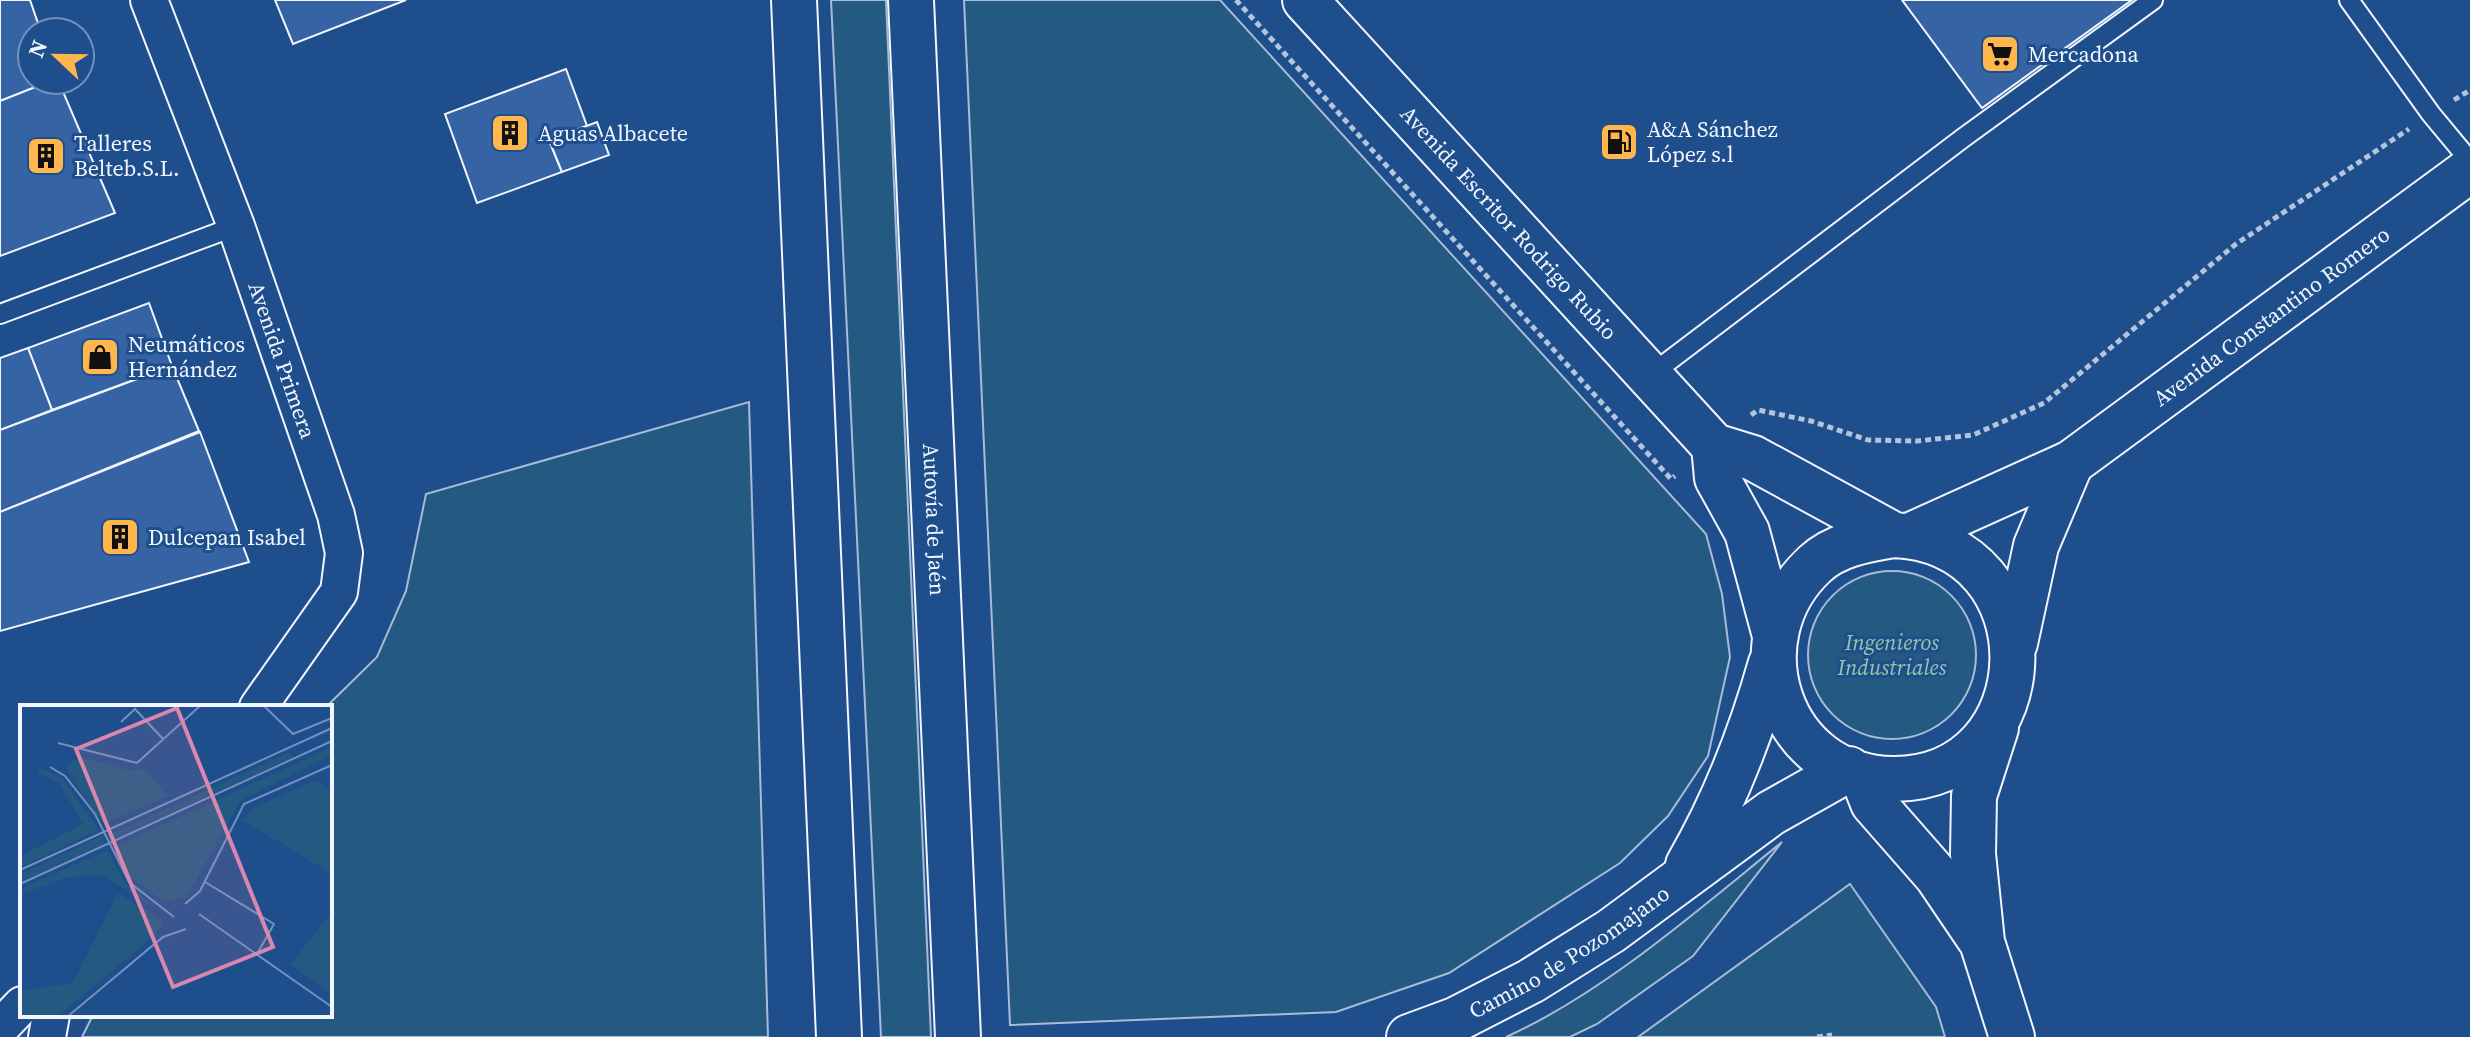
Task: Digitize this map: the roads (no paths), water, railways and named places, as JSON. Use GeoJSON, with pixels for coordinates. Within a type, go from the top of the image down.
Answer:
{"type":"FeatureCollection","features":[{"type":"Feature","properties":{"kind":"main road"},"geometry":{"type":"LineString","coordinates":[[794,0],[839,1037]]}},
{"type":"Feature","properties":{"kind":"main road","name":"Autovía de Jaén"},"geometry":{"type":"LineString","coordinates":[[911,0],[958,1037]]}},
{"type":"Feature","properties":{"kind":"main road","name":"Avenida Escritor Rodrigo Rubio"},"geometry":{"type":"LineString","coordinates":[[1305,0],[1714,446],[1753,458],[1902,536]]}},
{"type":"Feature","properties":{"kind":"main road","name":"Avenida Constantino Romero"},"geometry":{"type":"LineString","coordinates":[[1902,536],[2071,463],[2470,170]]}},
{"type":"Feature","properties":{"kind":"main road"},"geometry":{"type":"LineString","coordinates":[[1714,446],[1717,478],[1747,532],[1773,646],[1779,699],[1797,733],[1826,759],[1855,772],[1894,779],[1926,775],[1956,762],[1981,742],[2000,715]]}},
{"type":"Feature","properties":{"kind":"main road"},"geometry":{"type":"LineString","coordinates":[[2012,1037],[1982,942],[1973,854],[1974,796],[2013,681],[2015,644],[2036,546],[2071,463]]}},
{"type":"Feature","properties":{"kind":"main road"},"geometry":{"type":"LineString","coordinates":[[1773,646],[1790,593],[1817,562],[1853,542],[1902,536],[1948,548],[1981,571],[2004,605],[2015,644]]}},
{"type":"Feature","properties":{"kind":"main road","name":"Camino de Pozomajano"},"geometry":{"type":"LineString","coordinates":[[1681,878],[1719,811],[1757,715],[1773,646]]}},
{"type":"Feature","properties":{"kind":"main road"},"geometry":{"type":"LineString","coordinates":[[1855,772],[1873,803],[1937,876],[1982,942]]}},
{"type":"Feature","properties":{"kind":"main road","name":"Camino de Pozomajano"},"geometry":{"type":"LineString","coordinates":[[1409,1037],[1455,1020],[1531,981],[1611,931],[1771,813],[1855,772]]}},
{"type":"Feature","properties":{"kind":"street","name":"Avenida Primera"},"geometry":{"type":"LineString","coordinates":[[149,0],[236,226],[336,515],[344,553],[339,592],[259,705]]}},
{"type":"Feature","properties":{"kind":"street"},"geometry":{"type":"LineString","coordinates":[[0,1028],[20,1007]]}},
{"type":"Feature","properties":{"kind":"street"},"geometry":{"type":"LineString","coordinates":[[47,1037],[51,1017]]}},
{"type":"Feature","properties":{"kind":"lane"},"geometry":{"type":"LineString","coordinates":[[1648,377],[1963,138],[2153,0]]}},
{"type":"Feature","properties":{"kind":"lane"},"geometry":{"type":"LineString","coordinates":[[2349,0],[2431,114],[2470,161]]}},
{"type":"Feature","properties":{"kind":"lane"},"geometry":{"type":"LineString","coordinates":[[0,314],[236,226]]}},
{"type":"Feature","properties":{"kind":"place","name":"Mercadona"},"geometry":{"type":"Point","coordinates":[2000,54]}},
{"type":"Feature","properties":{"kind":"place","name":"Aguas Albacete"},"geometry":{"type":"Point","coordinates":[510,133]}},
{"type":"Feature","properties":{"kind":"place","name":"A&A Sánchez López s.l"},"geometry":{"type":"Point","coordinates":[1619,142]}},
{"type":"Feature","properties":{"kind":"place","name":"Talleres Belteb.S.L."},"geometry":{"type":"Point","coordinates":[46,156]}},
{"type":"Feature","properties":{"kind":"place","name":"Neumáticos Hernández"},"geometry":{"type":"Point","coordinates":[100,357]}},
{"type":"Feature","properties":{"kind":"place","name":"Dulcepan Isabel"},"geometry":{"type":"Point","coordinates":[120,537]}},
{"type":"Feature","properties":{"kind":"park label","name":"Ingenieros Industriales"},"geometry":{"type":"Point","coordinates":[1892,654]}}]}
